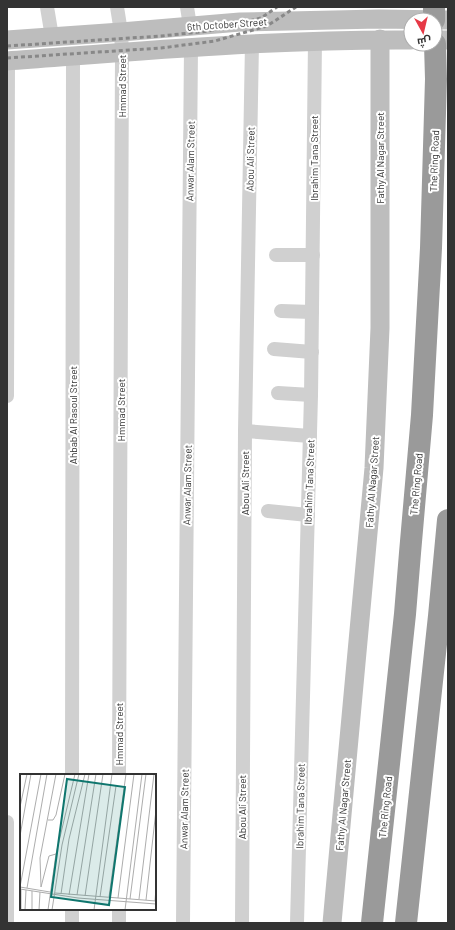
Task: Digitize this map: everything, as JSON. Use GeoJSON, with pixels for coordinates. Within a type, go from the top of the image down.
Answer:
{"type":"FeatureCollection","features":[{"type":"Feature","properties":{"kind":"highway","name":"The Ring Road"},"geometry":{"type":"LineString","coordinates":[[372,923],[405,614],[422,415],[431,256],[436,79],[435,52]]}},
{"type":"Feature","properties":{"kind":"highway"},"geometry":{"type":"LineString","coordinates":[[406,923],[448,520]]}},
{"type":"Feature","properties":{"kind":"street"},"geometry":{"type":"LineString","coordinates":[[47,7],[52,37]]}},
{"type":"Feature","properties":{"kind":"street","name":"Hmmad Street"},"geometry":{"type":"LineString","coordinates":[[117,7],[121,42],[119,774]]}},
{"type":"Feature","properties":{"kind":"street"},"geometry":{"type":"LineString","coordinates":[[187,7],[190,26]]}},
{"type":"Feature","properties":{"kind":"street","name":"6th October Street"},"geometry":{"type":"LineString","coordinates":[[8,61],[73,56],[121,42],[190,26],[240,22],[379,18],[448,20]]}},
{"type":"Feature","properties":{"kind":"street","name":"6th October Street"},"geometry":{"type":"LineString","coordinates":[[7,40],[52,37],[191,47],[315,40],[403,40]]}},
{"type":"Feature","properties":{"kind":"street","name":"Fathy Al Nagar Street"},"geometry":{"type":"LineString","coordinates":[[332,923],[374,468],[380,328],[380,39]]}},
{"type":"Feature","properties":{"kind":"street","name":"Ibrahim Tana Street"},"geometry":{"type":"LineString","coordinates":[[297,923],[312,352],[315,40]]}},
{"type":"Feature","properties":{"kind":"street","name":"Abou Ali Street"},"geometry":{"type":"LineString","coordinates":[[242,923],[245,431],[252,43]]}},
{"type":"Feature","properties":{"kind":"street","name":"Anwar Alam Street"},"geometry":{"type":"LineString","coordinates":[[183,923],[191,47]]}},
{"type":"Feature","properties":{"kind":"street","name":"Ahbab Al Rasoul Street"},"geometry":{"type":"LineString","coordinates":[[72,774],[73,56]]}},
{"type":"Feature","properties":{"kind":"street"},"geometry":{"type":"LineString","coordinates":[[7,396],[8,61]]}},
{"type":"Feature","properties":{"kind":"street"},"geometry":{"type":"LineString","coordinates":[[276,255],[313,255]]}},
{"type":"Feature","properties":{"kind":"street"},"geometry":{"type":"LineString","coordinates":[[281,311],[312,312]]}},
{"type":"Feature","properties":{"kind":"street"},"geometry":{"type":"LineString","coordinates":[[274,349],[312,352]]}},
{"type":"Feature","properties":{"kind":"street"},"geometry":{"type":"LineString","coordinates":[[278,393],[311,395]]}},
{"type":"Feature","properties":{"kind":"street"},"geometry":{"type":"LineString","coordinates":[[245,431],[310,436]]}},
{"type":"Feature","properties":{"kind":"street"},"geometry":{"type":"LineString","coordinates":[[268,511],[308,515]]}},
{"type":"Feature","properties":{"kind":"street"},"geometry":{"type":"LineString","coordinates":[[7,822],[8,923]]}},
{"type":"Feature","properties":{"kind":"street"},"geometry":{"type":"LineString","coordinates":[[72,910],[72,923]]}},
{"type":"Feature","properties":{"kind":"street"},"geometry":{"type":"LineString","coordinates":[[119,910],[119,923]]}},
{"type":"Feature","properties":{"kind":"railway"},"geometry":{"type":"LineString","coordinates":[[7,46],[161,36],[209,31],[261,18],[277,7]]}},
{"type":"Feature","properties":{"kind":"railway"},"geometry":{"type":"LineString","coordinates":[[7,58],[161,48],[215,41],[267,26],[296,7]]}}]}
